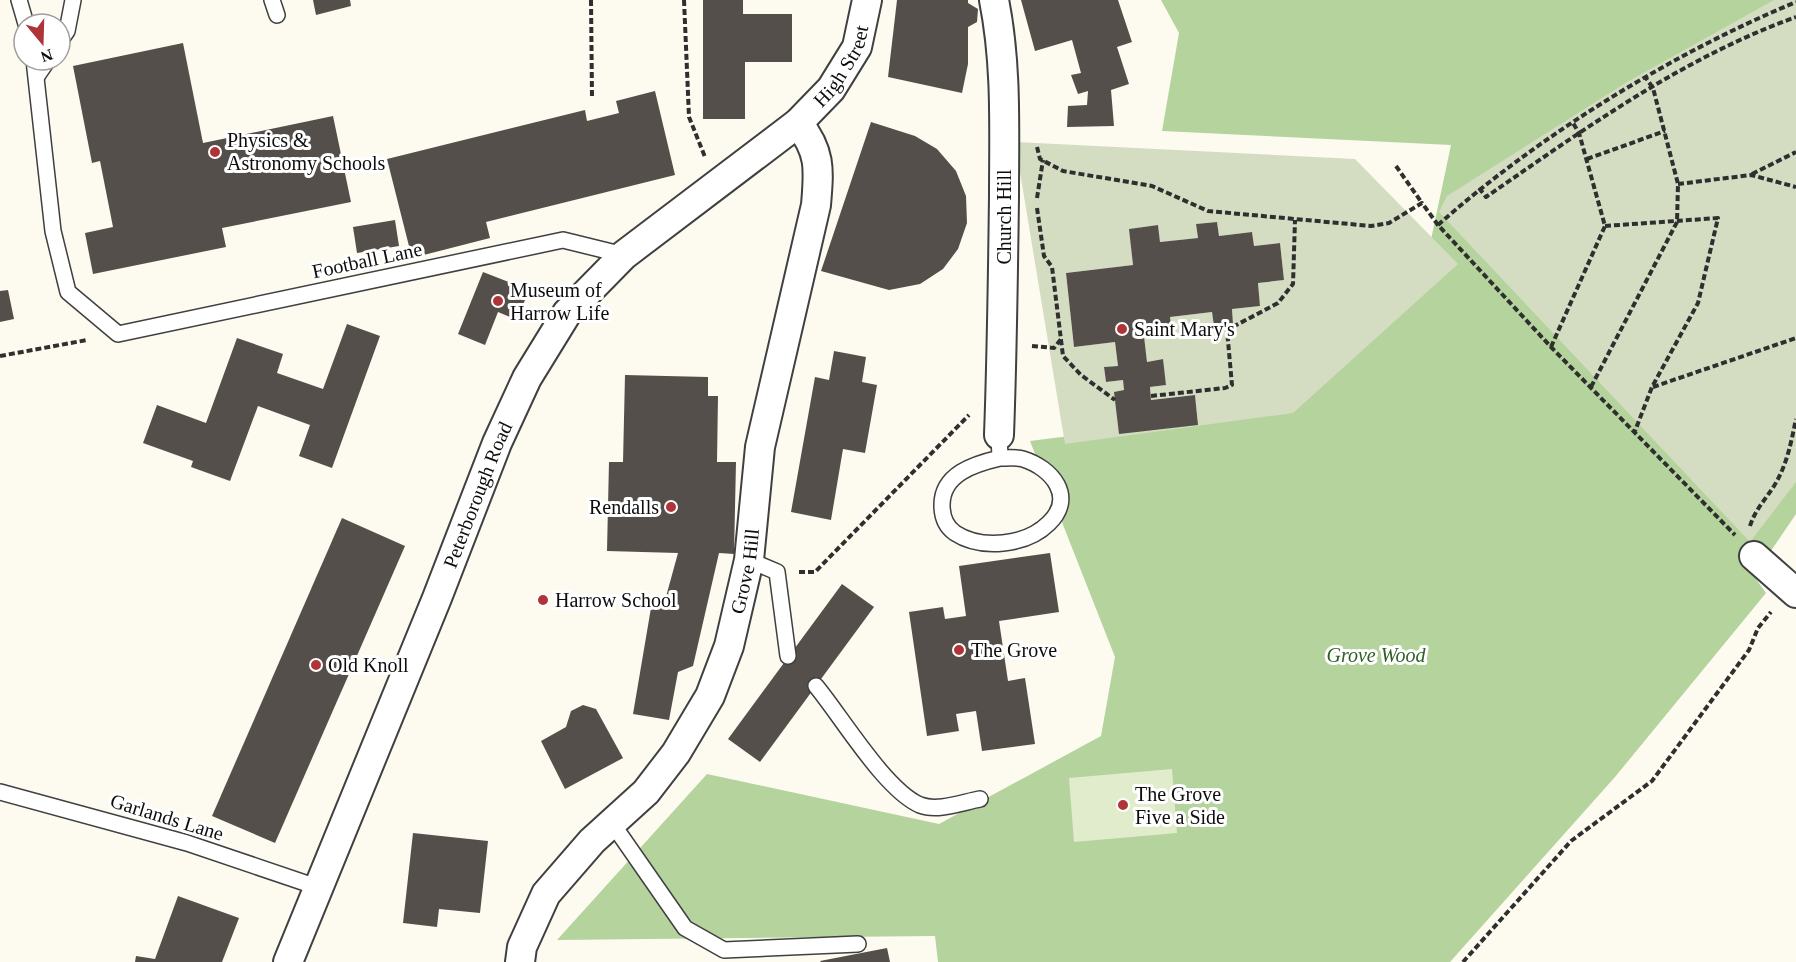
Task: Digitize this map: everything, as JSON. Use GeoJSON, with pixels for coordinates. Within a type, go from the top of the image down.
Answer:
{"type":"FeatureCollection","features":[{"type":"Feature","properties":{"kind":"street","name":"High Street"},"geometry":{"type":"LineString","coordinates":[[798,123],[831,88],[849,62],[857,47],[867,0]]}},
{"type":"Feature","properties":{"kind":"street","name":"Church Hill"},"geometry":{"type":"LineString","coordinates":[[994,0],[1001,35],[1004,95],[1000,447]]}},
{"type":"Feature","properties":{"kind":"street","name":"Peterborough Road"},"geometry":{"type":"LineString","coordinates":[[288,962],[437,598],[492,453],[527,378],[567,313],[624,255],[798,123]]}},
{"type":"Feature","properties":{"kind":"street","name":"Grove Hill"},"geometry":{"type":"LineString","coordinates":[[520,962],[522,947],[546,894],[592,841],[646,792],[676,753],[710,696],[729,646],[748,560],[760,447],[816,205],[819,166],[812,141],[798,123]]}},
{"type":"Feature","properties":{"kind":"street"},"geometry":{"type":"LineString","coordinates":[[1754,555],[1793,590]]}},
{"type":"Feature","properties":{"kind":"lane"},"geometry":{"type":"LineString","coordinates":[[37,72],[38,76]]}},
{"type":"Feature","properties":{"kind":"lane"},"geometry":{"type":"LineString","coordinates":[[38,76],[40,72]]}},
{"type":"Feature","properties":{"kind":"lane","name":"Football Lane"},"geometry":{"type":"LineString","coordinates":[[38,76],[53,231],[68,292],[118,334],[563,240],[624,255]]}},
{"type":"Feature","properties":{"kind":"lane"},"geometry":{"type":"LineString","coordinates":[[1000,447],[1046,471],[1059,485],[1061,504],[1049,523],[1027,538],[1002,543],[974,542],[953,532],[942,517],[942,495],[954,477],[1000,447]]}},
{"type":"Feature","properties":{"kind":"lane"},"geometry":{"type":"LineString","coordinates":[[748,560],[777,572],[788,656]]}},
{"type":"Feature","properties":{"kind":"lane"},"geometry":{"type":"LineString","coordinates":[[816,686],[896,787],[921,805],[943,807],[980,799]]}},
{"type":"Feature","properties":{"kind":"lane","name":"Garlands Lane"},"geometry":{"type":"LineString","coordinates":[[0,792],[187,843],[320,888]]}},
{"type":"Feature","properties":{"kind":"lane"},"geometry":{"type":"LineString","coordinates":[[612,823],[685,928],[724,950],[858,944]]}},
{"type":"Feature","properties":{"kind":"path"},"geometry":{"type":"LineString","coordinates":[[591,0],[592,97]]}},
{"type":"Feature","properties":{"kind":"path"},"geometry":{"type":"LineString","coordinates":[[684,0],[689,117],[715,186]]}},
{"type":"Feature","properties":{"kind":"path"},"geometry":{"type":"LineString","coordinates":[[1438,225],[1479,188],[1573,123],[1646,78],[1748,22],[1796,2]]}},
{"type":"Feature","properties":{"kind":"path"},"geometry":{"type":"LineString","coordinates":[[1479,188],[1486,197],[1579,133],[1653,88],[1753,33],[1796,17]]}},
{"type":"Feature","properties":{"kind":"path"},"geometry":{"type":"LineString","coordinates":[[1591,387],[1677,222],[1678,184],[1653,88],[1646,78]]}},
{"type":"Feature","properties":{"kind":"path"},"geometry":{"type":"LineString","coordinates":[[1551,347],[1605,226],[1579,133],[1573,123]]}},
{"type":"Feature","properties":{"kind":"path"},"geometry":{"type":"LineString","coordinates":[[1587,159],[1665,131]]}},
{"type":"Feature","properties":{"kind":"path"},"geometry":{"type":"LineString","coordinates":[[1035,140],[1040,159],[1063,171],[1152,186],[1208,212],[1371,226],[1389,223],[1422,203]]}},
{"type":"Feature","properties":{"kind":"path"},"geometry":{"type":"LineString","coordinates":[[1678,184],[1751,175],[1796,152]]}},
{"type":"Feature","properties":{"kind":"path"},"geometry":{"type":"LineString","coordinates":[[1043,160],[1038,180],[1037,212],[1044,256],[1052,267],[1063,356]]}},
{"type":"Feature","properties":{"kind":"path"},"geometry":{"type":"LineString","coordinates":[[1396,166],[1438,225],[1551,347],[1754,555]]}},
{"type":"Feature","properties":{"kind":"path"},"geometry":{"type":"LineString","coordinates":[[1751,175],[1796,187]]}},
{"type":"Feature","properties":{"kind":"path"},"geometry":{"type":"LineString","coordinates":[[1605,226],[1718,218],[1698,303],[1652,387],[1635,431]]}},
{"type":"Feature","properties":{"kind":"path"},"geometry":{"type":"LineString","coordinates":[[1151,396],[1225,388],[1232,385],[1227,330],[1278,303],[1293,284],[1295,220]]}},
{"type":"Feature","properties":{"kind":"path"},"geometry":{"type":"LineString","coordinates":[[1652,387],[1796,338]]}},
{"type":"Feature","properties":{"kind":"path"},"geometry":{"type":"LineString","coordinates":[[0,356],[87,340]]}},
{"type":"Feature","properties":{"kind":"path"},"geometry":{"type":"LineString","coordinates":[[1049,349],[1063,356],[1081,375],[1115,400]]}},
{"type":"Feature","properties":{"kind":"path"},"geometry":{"type":"LineString","coordinates":[[814,572],[968,416],[1000,397]]}},
{"type":"Feature","properties":{"kind":"path"},"geometry":{"type":"LineString","coordinates":[[1754,555],[1747,535],[1754,514],[1774,485],[1788,456],[1796,419]]}},
{"type":"Feature","properties":{"kind":"path"},"geometry":{"type":"LineString","coordinates":[[1788,456],[1796,451]]}},
{"type":"Feature","properties":{"kind":"path"},"geometry":{"type":"LineString","coordinates":[[1463,962],[1571,841],[1652,781],[1749,650],[1758,628],[1793,590]]}},
{"type":"Feature","properties":{"kind":"green space","name":"Grove Wood"},"geometry":{"type":"Polygon","coordinates":[[[1161,0],[1796,0],[1796,514],[1754,576],[1766,593],[1615,777],[1450,962],[938,962],[935,936],[557,940],[707,774],[939,824],[1101,736],[1115,657],[1030,441],[1291,408],[1429,249],[1451,145],[1162,131],[1179,33],[1161,0]]]}},
{"type":"Feature","properties":{"kind":"green space"},"geometry":{"type":"Polygon","coordinates":[[[1774,0],[1796,0],[1796,482],[1750,542],[1439,212],[1447,196],[1627,82],[1774,0]]]}},
{"type":"Feature","properties":{"kind":"green space"},"geometry":{"type":"Polygon","coordinates":[[[1015,142],[1355,159],[1458,264],[1293,413],[1065,444],[1015,142]],[[1217,222],[1196,224],[1198,238],[1160,242],[1158,225],[1130,229],[1133,265],[1066,273],[1074,347],[1115,342],[1118,366],[1104,367],[1106,382],[1123,380],[1124,390],[1115,392],[1120,434],[1198,425],[1195,395],[1151,400],[1150,387],[1166,385],[1162,359],[1147,362],[1144,336],[1172,333],[1170,317],[1212,312],[1214,326],[1233,324],[1232,309],[1260,306],[1258,283],[1284,280],[1280,243],[1254,246],[1252,232],[1219,236],[1217,222]]]}},
{"type":"Feature","properties":{"kind":"green space","name":"The Grove Five a Side"},"geometry":{"type":"Polygon","coordinates":[[[1172,769],[1177,833],[1074,842],[1069,778],[1172,769]]]}},
{"type":"Feature","properties":{"kind":"building"},"geometry":{"type":"Polygon","coordinates":[[[313,0],[350,0],[351,6],[316,15],[313,0]]]}},
{"type":"Feature","properties":{"kind":"building"},"geometry":{"type":"Polygon","coordinates":[[[703,0],[743,0],[743,14],[792,14],[792,62],[745,62],[745,119],[703,119],[703,0]]]}},
{"type":"Feature","properties":{"kind":"building"},"geometry":{"type":"Polygon","coordinates":[[[897,0],[968,0],[968,3],[978,9],[977,22],[968,27],[968,64],[962,93],[888,77],[897,0]]]}},
{"type":"Feature","properties":{"kind":"building"},"geometry":{"type":"Polygon","coordinates":[[[1021,0],[1118,0],[1132,42],[1117,47],[1129,84],[1111,90],[1114,126],[1067,127],[1068,106],[1087,105],[1088,91],[1078,94],[1071,75],[1081,73],[1072,40],[1035,51],[1021,0]]]}},
{"type":"Feature","properties":{"kind":"building","name":"Physics & Astronomy Schools"},"geometry":{"type":"Polygon","coordinates":[[[183,43],[203,143],[333,116],[351,202],[222,228],[226,247],[93,274],[85,233],[113,227],[100,161],[92,163],[73,66],[183,43]]]}},
{"type":"Feature","properties":{"kind":"building"},"geometry":{"type":"Polygon","coordinates":[[[655,91],[675,175],[486,222],[490,238],[412,258],[387,159],[585,110],[587,121],[619,113],[616,101],[655,91]]]}},
{"type":"Feature","properties":{"kind":"building"},"geometry":{"type":"Polygon","coordinates":[[[871,122],[915,136],[937,149],[956,171],[966,196],[967,223],[958,249],[943,269],[920,284],[889,290],[821,271],[871,122]]]}},
{"type":"Feature","properties":{"kind":"building"},"geometry":{"type":"Polygon","coordinates":[[[395,220],[399,246],[357,253],[353,227],[395,220]]]}},
{"type":"Feature","properties":{"kind":"building","name":"Saint Mary's"},"geometry":{"type":"Polygon","coordinates":[[[1217,222],[1219,236],[1252,232],[1254,246],[1280,243],[1284,280],[1258,283],[1260,306],[1232,309],[1233,324],[1214,326],[1212,312],[1170,317],[1172,333],[1144,336],[1147,362],[1163,359],[1166,385],[1150,387],[1151,400],[1195,395],[1198,425],[1119,434],[1114,392],[1124,390],[1123,380],[1106,382],[1104,367],[1118,366],[1115,342],[1074,347],[1066,273],[1133,265],[1129,229],[1158,225],[1160,242],[1198,238],[1196,224],[1217,222]]]}},
{"type":"Feature","properties":{"kind":"building","name":"Museum of Harrow Life"},"geometry":{"type":"Polygon","coordinates":[[[483,272],[529,290],[517,320],[498,312],[485,345],[458,334],[483,272]]]}},
{"type":"Feature","properties":{"kind":"building"},"geometry":{"type":"Polygon","coordinates":[[[8,290],[14,319],[0,322],[0,291],[8,290]]]}},
{"type":"Feature","properties":{"kind":"building"},"geometry":{"type":"Polygon","coordinates":[[[347,324],[380,336],[332,468],[299,456],[310,425],[258,406],[230,481],[191,467],[193,461],[143,443],[157,405],[206,423],[237,338],[283,354],[277,373],[323,389],[347,324]]]}},
{"type":"Feature","properties":{"kind":"building"},"geometry":{"type":"Polygon","coordinates":[[[834,351],[866,357],[862,382],[877,385],[865,453],[843,449],[831,520],[791,512],[815,377],[829,380],[834,351]]]}},
{"type":"Feature","properties":{"kind":"building","name":"Rendalls"},"geometry":{"type":"Polygon","coordinates":[[[625,375],[708,377],[708,396],[718,396],[717,462],[736,462],[734,554],[719,553],[693,666],[678,672],[669,720],[633,714],[652,602],[664,604],[678,553],[607,551],[609,462],[623,462],[625,375]]]}},
{"type":"Feature","properties":{"kind":"building","name":"Old Knoll"},"geometry":{"type":"Polygon","coordinates":[[[342,518],[405,546],[275,843],[212,816],[342,518]]]}},
{"type":"Feature","properties":{"kind":"building","name":"The Grove"},"geometry":{"type":"Polygon","coordinates":[[[1050,553],[1059,612],[999,621],[1008,681],[1025,678],[1035,744],[982,751],[976,711],[956,714],[959,731],[927,736],[909,612],[943,607],[945,619],[966,616],[959,566],[1050,553]]]}},
{"type":"Feature","properties":{"kind":"building"},"geometry":{"type":"Polygon","coordinates":[[[842,584],[874,607],[760,762],[728,739],[842,584]]]}},
{"type":"Feature","properties":{"kind":"building"},"geometry":{"type":"Polygon","coordinates":[[[583,705],[596,709],[623,758],[565,789],[541,741],[566,727],[571,711],[583,705]]]}},
{"type":"Feature","properties":{"kind":"building"},"geometry":{"type":"Polygon","coordinates":[[[413,833],[488,841],[480,913],[439,909],[437,927],[403,923],[413,833]]]}},
{"type":"Feature","properties":{"kind":"building"},"geometry":{"type":"Polygon","coordinates":[[[178,896],[239,918],[222,962],[135,962],[136,956],[155,959],[178,896]]]}},
{"type":"Feature","properties":{"kind":"building"},"geometry":{"type":"Polygon","coordinates":[[[887,948],[890,962],[820,961],[887,948]]]}},
{"type":"Feature","properties":{"kind":"place","name":"Physics & Astronomy Schools"},"geometry":{"type":"Point","coordinates":[215,152]}},
{"type":"Feature","properties":{"kind":"place","name":"Museum of Harrow Life"},"geometry":{"type":"Point","coordinates":[498,301]}},
{"type":"Feature","properties":{"kind":"place","name":"Saint Mary's"},"geometry":{"type":"Point","coordinates":[1122,329]}},
{"type":"Feature","properties":{"kind":"place","name":"Rendalls"},"geometry":{"type":"Point","coordinates":[671,507]}},
{"type":"Feature","properties":{"kind":"place","name":"Harrow School"},"geometry":{"type":"Point","coordinates":[543,600]}},
{"type":"Feature","properties":{"kind":"place","name":"The Grove"},"geometry":{"type":"Point","coordinates":[959,650]}},
{"type":"Feature","properties":{"kind":"place","name":"Old Knoll"},"geometry":{"type":"Point","coordinates":[316,665]}},
{"type":"Feature","properties":{"kind":"place","name":"The Grove Five a Side"},"geometry":{"type":"Point","coordinates":[1123,805]}}]}
